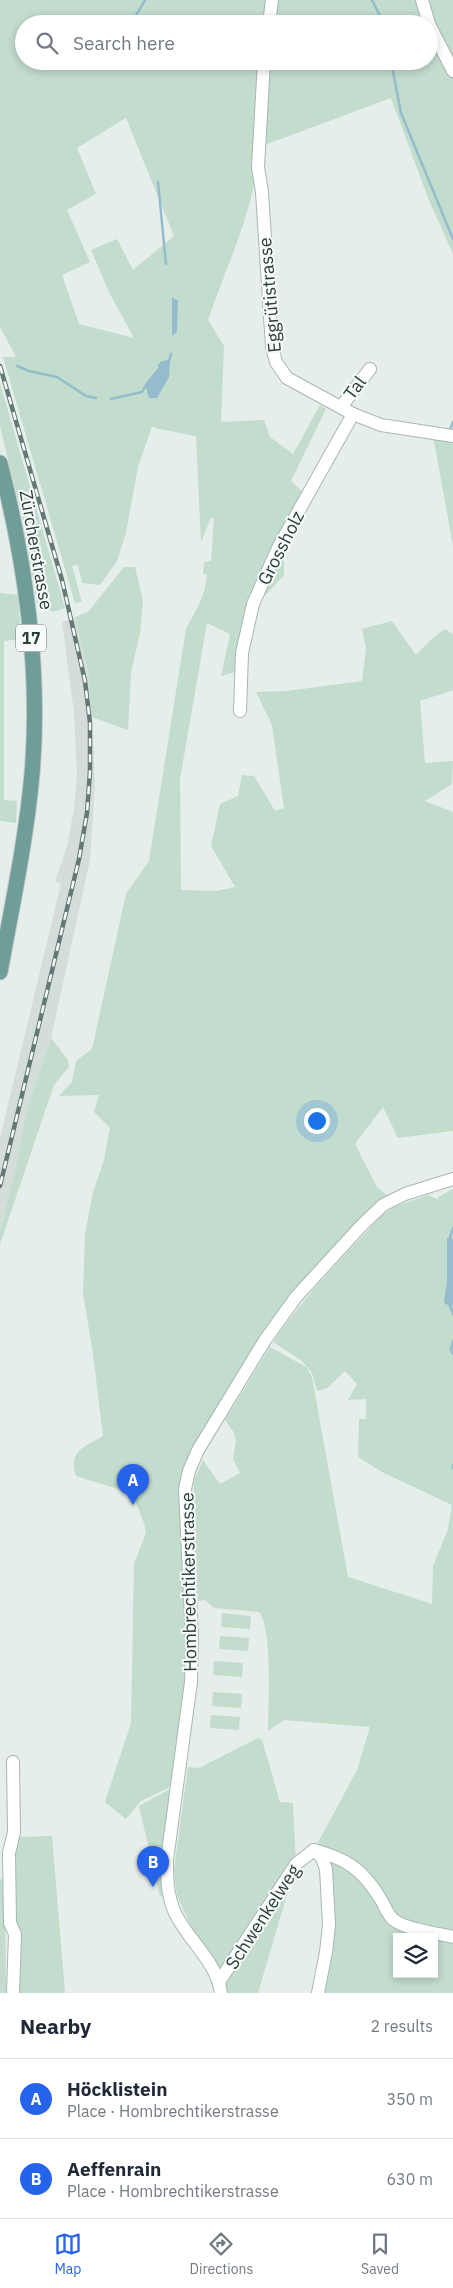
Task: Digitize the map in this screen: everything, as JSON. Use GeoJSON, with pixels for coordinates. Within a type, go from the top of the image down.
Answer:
{"type":"FeatureCollection","features":[{"type":"Feature","properties":{"kind":"main road","name":"Zürcherstrasse"},"geometry":{"type":"LineString","coordinates":[[0,463],[19,543],[26,583],[33,657],[34,706],[32,774],[26,828],[0,970]]}},
{"type":"Feature","properties":{"kind":"street"},"geometry":{"type":"LineString","coordinates":[[270,15],[272,0]]}},
{"type":"Feature","properties":{"kind":"street"},"geometry":{"type":"LineString","coordinates":[[422,0],[426,15]]}},
{"type":"Feature","properties":{"kind":"street"},"geometry":{"type":"LineString","coordinates":[[438,42],[453,71]]}},
{"type":"Feature","properties":{"kind":"street","name":"Eggrütistrasse"},"geometry":{"type":"LineString","coordinates":[[263,70],[258,166],[262,192],[273,355],[280,369],[294,383],[353,414],[381,425],[453,436]]}},
{"type":"Feature","properties":{"kind":"street","name":"Tal"},"geometry":{"type":"LineString","coordinates":[[341,407],[370,369]]}},
{"type":"Feature","properties":{"kind":"street","name":"Grossholz"},"geometry":{"type":"LineString","coordinates":[[240,712],[242,653],[253,604],[279,546],[353,414]]}},
{"type":"Feature","properties":{"kind":"street","name":"Hombrechtikerstrasse"},"geometry":{"type":"LineString","coordinates":[[220,1988],[212,1966],[175,1912],[169,1895],[166,1877],[191,1682],[192,1638],[185,1489],[189,1471],[198,1450],[265,1340],[296,1297],[361,1226],[383,1205],[405,1194],[453,1179]]}},
{"type":"Feature","properties":{"kind":"street"},"geometry":{"type":"LineString","coordinates":[[13,1762],[14,1832],[9,1853],[10,1923],[15,1934],[13,1993]]}},
{"type":"Feature","properties":{"kind":"street"},"geometry":{"type":"LineString","coordinates":[[314,1850],[322,1858],[326,1869],[328,1925],[326,1952],[318,1993]]}},
{"type":"Feature","properties":{"kind":"street","name":"Schwenkelweg"},"geometry":{"type":"LineString","coordinates":[[220,1988],[296,1864],[314,1850],[329,1854],[355,1866],[370,1882],[394,1920],[417,1929],[453,1937]]}},
{"type":"Feature","properties":{"kind":"shaded area"},"geometry":{"type":"Polygon","coordinates":[[[75,617],[88,672],[92,717],[95,785],[90,860],[51,1038],[29,1107],[0,1231],[0,1138],[61,884],[55,881],[67,846],[74,809],[77,775],[74,713],[62,622],[75,617]]]}},
{"type":"Feature","properties":{"kind":"green space"},"geometry":{"type":"Polygon","coordinates":[[[0,0],[453,0],[453,254],[428,198],[391,98],[259,147],[257,169],[247,213],[208,320],[224,346],[221,422],[264,420],[270,437],[293,454],[320,405],[326,409],[291,481],[309,498],[284,548],[284,575],[263,598],[235,672],[221,676],[230,634],[207,623],[180,779],[181,890],[217,891],[235,887],[211,846],[220,804],[238,796],[242,775],[254,776],[275,811],[284,808],[272,725],[256,692],[287,691],[362,681],[366,648],[362,629],[392,621],[416,655],[445,629],[453,634],[453,690],[420,701],[425,763],[453,761],[452,784],[425,801],[453,812],[453,1131],[398,1138],[383,1107],[355,1144],[377,1187],[389,1197],[322,1264],[190,1458],[188,1682],[175,1778],[168,1788],[141,1801],[126,1819],[105,1802],[131,1723],[134,1564],[146,1533],[134,1498],[115,1488],[76,1476],[74,1468],[74,1461],[79,1451],[103,1436],[83,1293],[85,1234],[93,1192],[104,1160],[110,1128],[94,1112],[99,1095],[59,1096],[72,1082],[76,1061],[92,1049],[126,894],[149,861],[186,629],[205,589],[207,575],[203,574],[204,562],[211,561],[214,519],[211,517],[201,542],[196,436],[152,426],[138,467],[126,533],[117,561],[100,585],[82,583],[78,565],[72,566],[82,602],[75,603],[3,357],[16,357],[0,327],[0,0]],[[126,118],[77,148],[96,194],[67,210],[90,262],[62,275],[79,324],[134,338],[110,294],[91,250],[117,239],[133,270],[174,236],[126,118]]]}},
{"type":"Feature","properties":{"kind":"green space"},"geometry":{"type":"Polygon","coordinates":[[[0,383],[65,608],[53,612],[37,603],[22,516],[0,426],[0,383]]]}},
{"type":"Feature","properties":{"kind":"green space"},"geometry":{"type":"Polygon","coordinates":[[[433,436],[453,436],[453,546],[433,436]]]}},
{"type":"Feature","properties":{"kind":"green space"},"geometry":{"type":"Polygon","coordinates":[[[124,567],[135,567],[143,601],[140,633],[131,673],[128,730],[92,717],[88,672],[75,617],[88,612],[124,567]]]}},
{"type":"Feature","properties":{"kind":"green space"},"geometry":{"type":"Polygon","coordinates":[[[0,593],[18,595],[21,639],[4,641],[4,800],[17,801],[16,823],[0,821],[0,593]]]}},
{"type":"Feature","properties":{"kind":"green space"},"geometry":{"type":"Polygon","coordinates":[[[51,1038],[68,1060],[69,1067],[54,1085],[0,1244],[0,1231],[14,1176],[28,1107],[51,1038]]]}},
{"type":"Feature","properties":{"kind":"green space"},"geometry":{"type":"Polygon","coordinates":[[[453,1189],[453,1993],[318,1993],[326,1952],[326,1869],[314,1850],[357,1770],[370,1727],[284,1720],[268,1731],[268,1650],[263,1621],[259,1612],[214,1608],[205,1600],[198,1601],[192,1516],[194,1480],[203,1460],[220,1484],[240,1473],[233,1459],[236,1441],[233,1431],[225,1420],[270,1347],[306,1367],[312,1377],[348,1577],[432,1604],[433,1566],[448,1529],[452,1505],[382,1472],[358,1457],[359,1419],[366,1419],[366,1399],[348,1400],[357,1384],[345,1371],[327,1388],[317,1391],[312,1373],[301,1360],[273,1342],[311,1292],[382,1215],[397,1206],[428,1195],[439,1200],[438,1197],[453,1189]]]}},
{"type":"Feature","properties":{"kind":"green space"},"geometry":{"type":"Polygon","coordinates":[[[222,1613],[251,1616],[250,1629],[221,1627],[222,1613]]]}},
{"type":"Feature","properties":{"kind":"green space"},"geometry":{"type":"Polygon","coordinates":[[[220,1636],[249,1638],[248,1651],[219,1649],[220,1636]]]}},
{"type":"Feature","properties":{"kind":"green space"},"geometry":{"type":"Polygon","coordinates":[[[214,1661],[243,1663],[242,1677],[213,1675],[214,1661]]]}},
{"type":"Feature","properties":{"kind":"green space"},"geometry":{"type":"Polygon","coordinates":[[[213,1692],[242,1694],[241,1708],[212,1706],[213,1692]]]}},
{"type":"Feature","properties":{"kind":"green space"},"geometry":{"type":"Polygon","coordinates":[[[211,1715],[240,1717],[239,1730],[210,1728],[211,1715]]]}},
{"type":"Feature","properties":{"kind":"green space"},"geometry":{"type":"Polygon","coordinates":[[[258,1738],[262,1740],[280,1802],[293,1803],[296,1864],[258,1993],[228,1993],[223,1977],[189,1922],[177,1896],[174,1870],[188,1767],[199,1768],[258,1738]]]}},
{"type":"Feature","properties":{"kind":"green space"},"geometry":{"type":"Polygon","coordinates":[[[172,1788],[162,1866],[163,1895],[160,1896],[139,1806],[172,1788]]]}},
{"type":"Feature","properties":{"kind":"green space"},"geometry":{"type":"Polygon","coordinates":[[[52,1836],[65,1993],[17,1993],[15,1837],[52,1836]]]}},
{"type":"Feature","properties":{"kind":"green space"},"geometry":{"type":"Polygon","coordinates":[[[0,1879],[5,1880],[6,1993],[0,1993],[0,1879]]]}},
{"type":"Feature","properties":{"kind":"water"},"geometry":{"type":"Polygon","coordinates":[[[172,297],[178,301],[177,330],[172,336],[172,297]]]}},
{"type":"Feature","properties":{"kind":"water"},"geometry":{"type":"Polygon","coordinates":[[[164,361],[170,362],[169,377],[157,398],[149,398],[145,384],[164,361]]]}},
{"type":"Feature","properties":{"kind":"water"},"geometry":{"type":"Polygon","coordinates":[[[447,1238],[453,1239],[453,1306],[445,1304],[444,1301],[447,1282],[447,1238]]]}},
{"type":"Feature","properties":{"kind":"waterway"},"geometry":{"type":"LineString","coordinates":[[136,15],[145,0]]}},
{"type":"Feature","properties":{"kind":"waterway"},"geometry":{"type":"LineString","coordinates":[[372,0],[380,15]]}},
{"type":"Feature","properties":{"kind":"waterway"},"geometry":{"type":"LineString","coordinates":[[393,70],[401,113],[453,239]]}},
{"type":"Feature","properties":{"kind":"waterway"},"geometry":{"type":"LineString","coordinates":[[158,182],[166,264]]}},
{"type":"Feature","properties":{"kind":"waterway"},"geometry":{"type":"LineString","coordinates":[[159,366],[161,363],[169,361],[171,354]]}},
{"type":"Feature","properties":{"kind":"waterway"},"geometry":{"type":"LineString","coordinates":[[17,366],[29,371],[57,377],[86,396],[96,398]]}},
{"type":"Feature","properties":{"kind":"waterway"},"geometry":{"type":"LineString","coordinates":[[111,399],[142,392],[146,385]]}},
{"type":"Feature","properties":{"kind":"waterway"},"geometry":{"type":"LineString","coordinates":[[450,430],[453,422]]}},
{"type":"Feature","properties":{"kind":"waterway"},"geometry":{"type":"LineString","coordinates":[[449,1241],[453,1228]]}},
{"type":"Feature","properties":{"kind":"waterway"},"geometry":{"type":"LineString","coordinates":[[449,1303],[453,1314]]}},
{"type":"Feature","properties":{"kind":"waterway"},"geometry":{"type":"LineString","coordinates":[[453,1341],[451,1350],[453,1354]]}},
{"type":"Feature","properties":{"kind":"railway"},"geometry":{"type":"LineString","coordinates":[[0,366],[62,580],[85,681],[90,723],[90,771],[87,813],[79,859],[0,1186]]}},
{"type":"Feature","properties":{"kind":"place","name":"Höcklistein"},"geometry":{"type":"Point","coordinates":[133,1505]}},
{"type":"Feature","properties":{"kind":"place","name":"Aeffenrain"},"geometry":{"type":"Point","coordinates":[153,1887]}}]}
